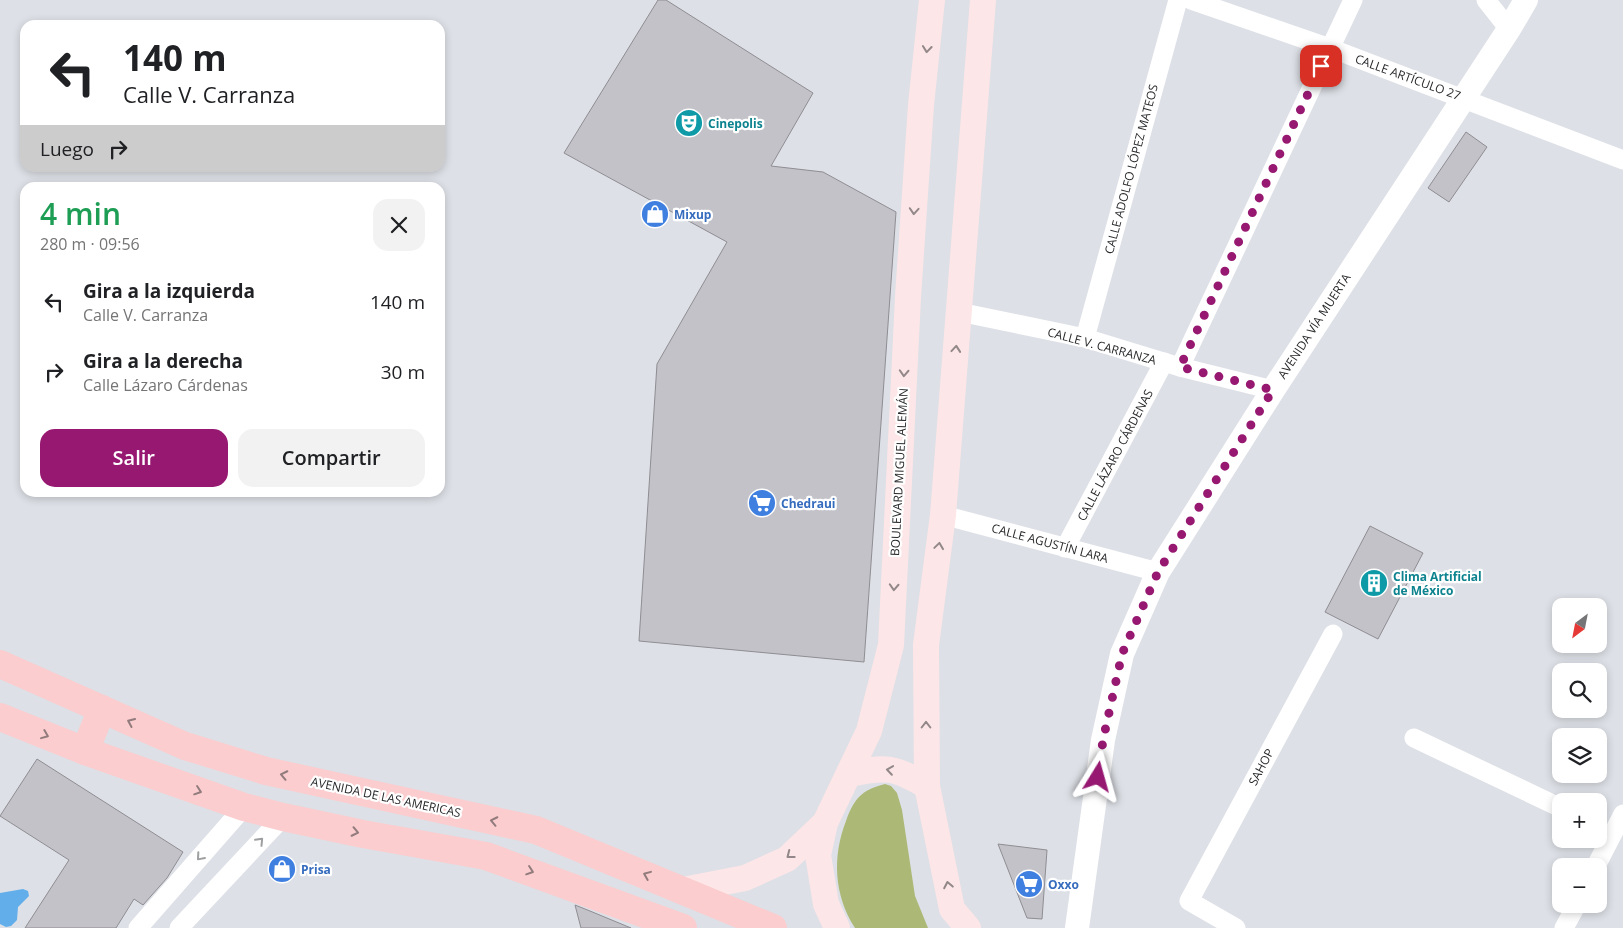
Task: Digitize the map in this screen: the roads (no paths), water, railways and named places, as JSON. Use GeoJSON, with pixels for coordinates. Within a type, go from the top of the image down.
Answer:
{"type":"FeatureCollection","features":[{"type":"Feature","properties":{"kind":"main road","name":"BOULEVARD MIGUEL ALEMÁN"},"geometry":{"type":"LineString","coordinates":[[837,928],[826,904],[818,855],[826,823],[869,731],[891,645],[908,297],[921,105],[932,0]]}},
{"type":"Feature","properties":{"kind":"main road"},"geometry":{"type":"LineString","coordinates":[[968,928],[952,909],[928,786],[926,645],[943,515],[983,0]]}},
{"type":"Feature","properties":{"kind":"main road","name":"AVENIDA DE LAS AMERICAS"},"geometry":{"type":"LineString","coordinates":[[0,664],[186,746],[266,771],[536,830],[683,890],[729,920],[772,928]]}},
{"type":"Feature","properties":{"kind":"main road"},"geometry":{"type":"LineString","coordinates":[[85,751],[102,709]]}},
{"type":"Feature","properties":{"kind":"main road"},"geometry":{"type":"LineString","coordinates":[[0,717],[85,751],[244,807],[283,817],[486,856],[683,928]]}},
{"type":"Feature","properties":{"kind":"main road"},"geometry":{"type":"LineString","coordinates":[[849,774],[874,769],[890,769],[907,774],[928,786]]}},
{"type":"Feature","properties":{"kind":"main road"},"geometry":{"type":"LineString","coordinates":[[683,890],[745,878],[787,858],[826,823]]}},
{"type":"Feature","properties":{"kind":"street","name":"CALLE ADOLFO LÓPEZ MATEOS"},"geometry":{"type":"LineString","coordinates":[[1085,338],[1178,0]]}},
{"type":"Feature","properties":{"kind":"street","name":"CALLE ARTÍCULO 27"},"geometry":{"type":"LineString","coordinates":[[1191,0],[1330,48],[1623,160]]}},
{"type":"Feature","properties":{"kind":"street","name":"CALLE LÁZARO CÁRDENAS"},"geometry":{"type":"LineString","coordinates":[[1065,548],[1172,365],[1353,0]]}},
{"type":"Feature","properties":{"kind":"street"},"geometry":{"type":"LineString","coordinates":[[1486,0],[1510,29]]}},
{"type":"Feature","properties":{"kind":"street","name":"AVENIDA VÍA MUERTA"},"geometry":{"type":"LineString","coordinates":[[1077,928],[1103,740],[1122,654],[1158,572],[1273,390],[1510,29],[1526,0]]}},
{"type":"Feature","properties":{"kind":"street","name":"CALLE V. CARRANZA"},"geometry":{"type":"LineString","coordinates":[[959,312],[1085,338],[1172,365],[1273,390]]}},
{"type":"Feature","properties":{"kind":"street","name":"CALLE AGUSTÍN LARA"},"geometry":{"type":"LineString","coordinates":[[943,515],[1158,572]]}},
{"type":"Feature","properties":{"kind":"street","name":"SAHOP"},"geometry":{"type":"LineString","coordinates":[[1236,928],[1189,901],[1333,634]]}},
{"type":"Feature","properties":{"kind":"street"},"geometry":{"type":"LineString","coordinates":[[1414,738],[1552,804]]}},
{"type":"Feature","properties":{"kind":"street"},"geometry":{"type":"LineString","coordinates":[[138,928],[244,807]]}},
{"type":"Feature","properties":{"kind":"street"},"geometry":{"type":"LineString","coordinates":[[1607,829],[1623,814]]}},
{"type":"Feature","properties":{"kind":"street"},"geometry":{"type":"LineString","coordinates":[[179,928],[283,817]]}},
{"type":"Feature","properties":{"kind":"street"},"geometry":{"type":"LineString","coordinates":[[1564,928],[1572,913]]}},
{"type":"Feature","properties":{"kind":"water"},"geometry":{"type":"Polygon","coordinates":[[[23,889],[28,891],[29,896],[18,907],[17,920],[11,926],[6,927],[0,924],[0,893],[23,889]]]}},
{"type":"Feature","properties":{"kind":"place","name":"Cinepolis"},"geometry":{"type":"Point","coordinates":[689,123]}},
{"type":"Feature","properties":{"kind":"place","name":"Mixup"},"geometry":{"type":"Point","coordinates":[655,214]}},
{"type":"Feature","properties":{"kind":"place","name":"Chedraui"},"geometry":{"type":"Point","coordinates":[762,503]}},
{"type":"Feature","properties":{"kind":"place","name":"Clima Artificial de México"},"geometry":{"type":"Point","coordinates":[1374,583]}},
{"type":"Feature","properties":{"kind":"place","name":"Prisa"},"geometry":{"type":"Point","coordinates":[282,869]}},
{"type":"Feature","properties":{"kind":"place","name":"Oxxo"},"geometry":{"type":"Point","coordinates":[1029,884]}}]}
